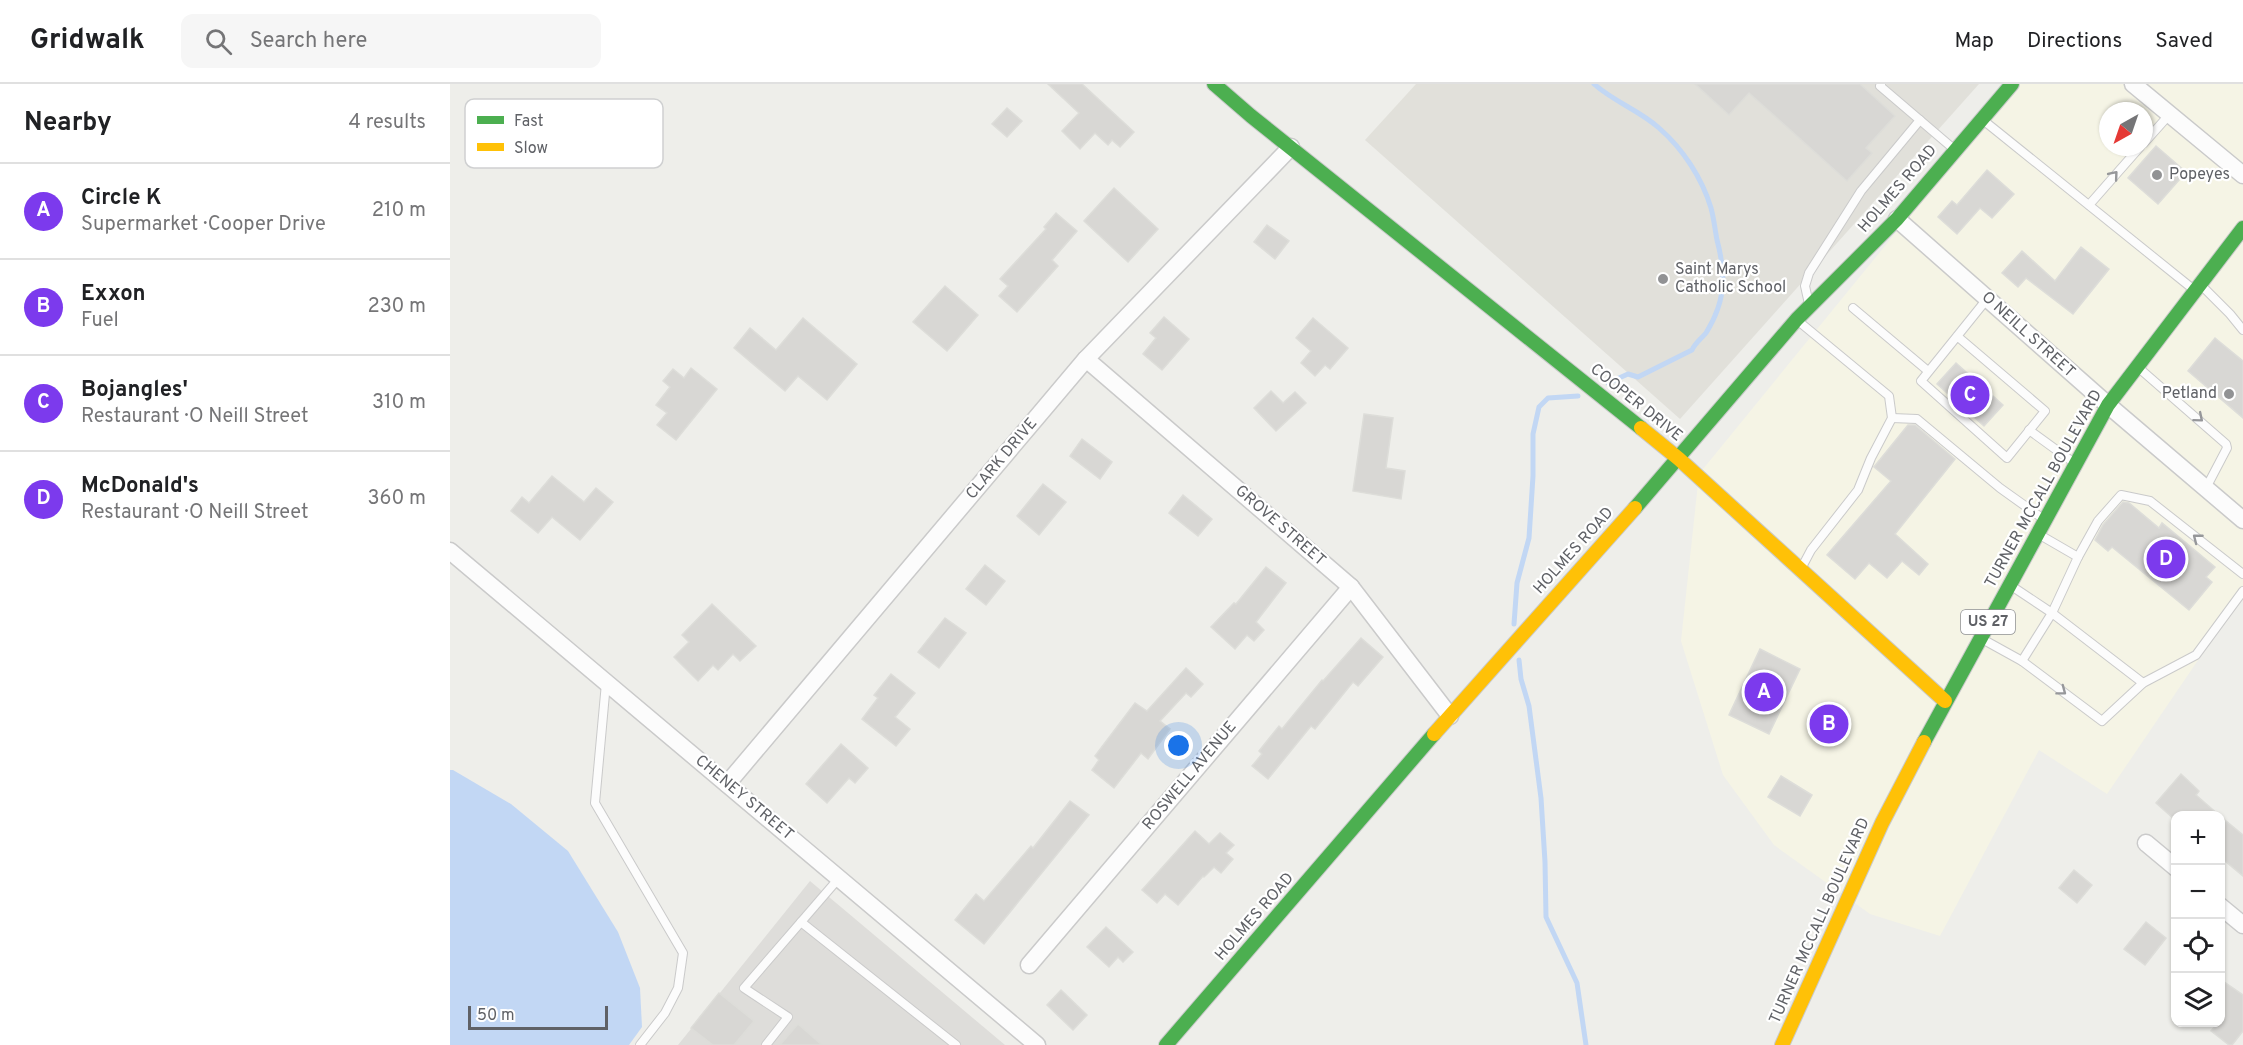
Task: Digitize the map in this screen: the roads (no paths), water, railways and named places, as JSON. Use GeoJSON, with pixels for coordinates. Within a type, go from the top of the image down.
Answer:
{"type":"FeatureCollection","features":[{"type":"Feature","properties":{"kind":"street","name":"COOPER DRIVE"},"geometry":{"type":"LineString","coordinates":[[1214,84],[1679,459],[1945,701]]}},
{"type":"Feature","properties":{"kind":"street","name":"HOLMES ROAD"},"geometry":{"type":"LineString","coordinates":[[1166,1045],[1450,716],[1679,459],[1797,320],[1897,219],[2012,84]]}},
{"type":"Feature","properties":{"kind":"street"},"geometry":{"type":"LineString","coordinates":[[2133,84],[2243,175]]}},
{"type":"Feature","properties":{"kind":"street","name":"CLARK DRIVE"},"geometry":{"type":"LineString","coordinates":[[727,784],[1086,359],[1291,147]]}},
{"type":"Feature","properties":{"kind":"street","name":"O NEILL STREET"},"geometry":{"type":"LineString","coordinates":[[1897,219],[2108,405],[2243,520]]}},
{"type":"Feature","properties":{"kind":"street","name":"TURNER MCCALL BOULEVARD"},"geometry":{"type":"LineString","coordinates":[[1782,1045],[1882,823],[1945,701],[2108,405],[2243,228]]}},
{"type":"Feature","properties":{"kind":"street","name":"GROVE STREET"},"geometry":{"type":"LineString","coordinates":[[1086,359],[1351,587],[1450,716]]}},
{"type":"Feature","properties":{"kind":"street","name":"CHENEY STREET"},"geometry":{"type":"LineString","coordinates":[[450,551],[1037,1045]]}},
{"type":"Feature","properties":{"kind":"street","name":"ROSWELL AVENUE"},"geometry":{"type":"LineString","coordinates":[[1029,965],[1351,587]]}},
{"type":"Feature","properties":{"kind":"street"},"geometry":{"type":"LineString","coordinates":[[2146,843],[2172,865]]}},
{"type":"Feature","properties":{"kind":"street"},"geometry":{"type":"LineString","coordinates":[[2225,910],[2243,925]]}},
{"type":"Feature","properties":{"kind":"lane"},"geometry":{"type":"LineString","coordinates":[[1880,85],[1955,150]]}},
{"type":"Feature","properties":{"kind":"lane"},"geometry":{"type":"LineString","coordinates":[[2153,133],[2169,115]]}},
{"type":"Feature","properties":{"kind":"lane"},"geometry":{"type":"LineString","coordinates":[[1981,119],[2198,288],[2242,326]]}},
{"type":"Feature","properties":{"kind":"lane"},"geometry":{"type":"LineString","coordinates":[[1809,307],[1805,286],[1809,273],[1861,191],[1920,120]]}},
{"type":"Feature","properties":{"kind":"lane"},"geometry":{"type":"LineString","coordinates":[[2089,205],[2132,156]]}},
{"type":"Feature","properties":{"kind":"lane"},"geometry":{"type":"LineString","coordinates":[[1957,336],[2045,411],[2007,458],[1921,381],[1957,336],[1988,298]]}},
{"type":"Feature","properties":{"kind":"lane"},"geometry":{"type":"LineString","coordinates":[[1853,308],[1929,371]]}},
{"type":"Feature","properties":{"kind":"lane"},"geometry":{"type":"LineString","coordinates":[[1797,320],[1889,396],[1892,418],[1871,458],[1858,490],[1811,550],[1800,570]]}},
{"type":"Feature","properties":{"kind":"lane"},"geometry":{"type":"LineString","coordinates":[[2138,366],[2226,444],[2227,448],[2206,488]]}},
{"type":"Feature","properties":{"kind":"lane"},"geometry":{"type":"LineString","coordinates":[[1892,418],[1917,419],[2000,488],[2045,520]]}},
{"type":"Feature","properties":{"kind":"lane"},"geometry":{"type":"LineString","coordinates":[[2029,430],[2076,464]]}},
{"type":"Feature","properties":{"kind":"lane"},"geometry":{"type":"LineString","coordinates":[[2022,661],[2052,613],[2098,520],[2121,495],[2150,501],[2243,574]]}},
{"type":"Feature","properties":{"kind":"lane"},"geometry":{"type":"LineString","coordinates":[[2037,533],[2078,557]]}},
{"type":"Feature","properties":{"kind":"lane"},"geometry":{"type":"LineString","coordinates":[[2010,584],[2052,613],[2143,683]]}},
{"type":"Feature","properties":{"kind":"lane"},"geometry":{"type":"LineString","coordinates":[[1980,638],[2022,661],[2102,721],[2143,683],[2196,655],[2243,591]]}},
{"type":"Feature","properties":{"kind":"lane"},"geometry":{"type":"LineString","coordinates":[[606,682],[595,803],[682,953],[678,988],[664,1013],[639,1045]]}},
{"type":"Feature","properties":{"kind":"lane"},"geometry":{"type":"LineString","coordinates":[[766,1045],[788,1017],[744,988],[839,878]]}},
{"type":"Feature","properties":{"kind":"lane"},"geometry":{"type":"LineString","coordinates":[[801,922],[956,1045]]}},
{"type":"Feature","properties":{"kind":"water"},"geometry":{"type":"Polygon","coordinates":[[[450,770],[511,804],[568,851],[618,932],[640,988],[642,1027],[629,1045],[450,1045],[450,770]]]}},
{"type":"Feature","properties":{"kind":"waterway"},"geometry":{"type":"LineString","coordinates":[[1594,84],[1659,128],[1691,165],[1711,208],[1723,274],[1722,291],[1716,315],[1706,333],[1692,350],[1638,377],[1628,374],[1608,383]]}},
{"type":"Feature","properties":{"kind":"waterway"},"geometry":{"type":"LineString","coordinates":[[1514,624],[1517,583],[1529,538],[1533,434],[1539,407],[1548,398],[1578,396]]}},
{"type":"Feature","properties":{"kind":"waterway"},"geometry":{"type":"LineString","coordinates":[[1519,660],[1521,679],[1529,706],[1541,798],[1546,917],[1577,983],[1586,1045]]}},
{"type":"Feature","properties":{"kind":"place","name":"Popeyes"},"geometry":{"type":"Point","coordinates":[2157,175]}},
{"type":"Feature","properties":{"kind":"place","name":"Saint Marys Catholic School"},"geometry":{"type":"Point","coordinates":[1663,279]}},
{"type":"Feature","properties":{"kind":"place","name":"Petland"},"geometry":{"type":"Point","coordinates":[2229,394]}},
{"type":"Feature","properties":{"kind":"place","name":"Bojangles'"},"geometry":{"type":"Point","coordinates":[1970,395]}},
{"type":"Feature","properties":{"kind":"place","name":"McDonald's"},"geometry":{"type":"Point","coordinates":[2166,559]}},
{"type":"Feature","properties":{"kind":"place","name":"Circle K"},"geometry":{"type":"Point","coordinates":[1764,692]}},
{"type":"Feature","properties":{"kind":"place","name":"Exxon"},"geometry":{"type":"Point","coordinates":[1829,724]}}]}
